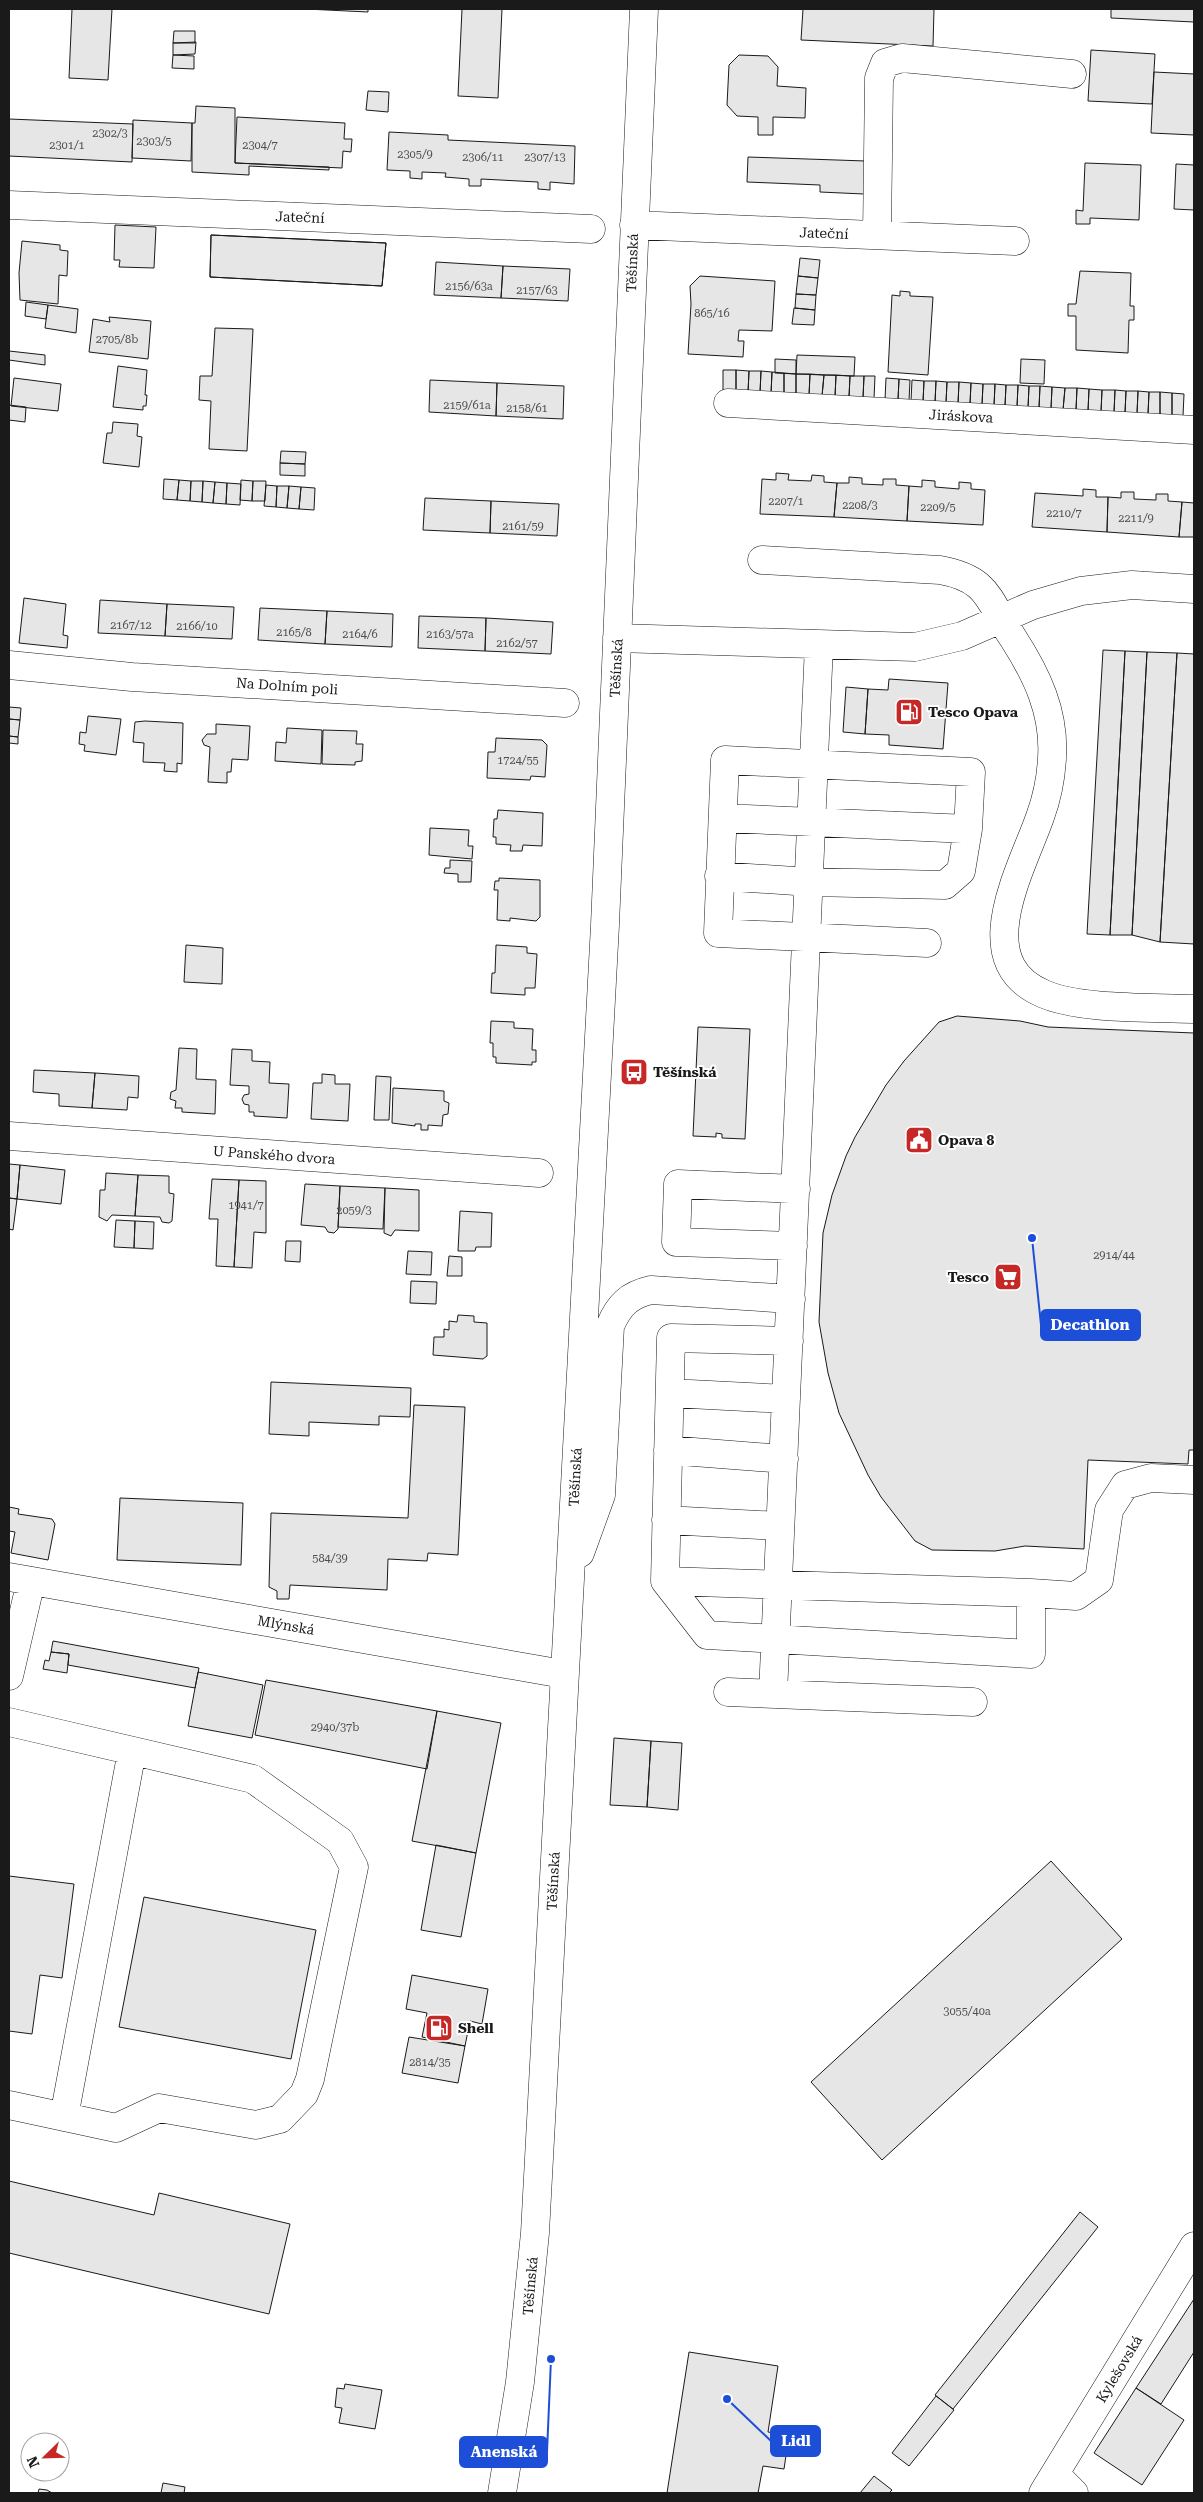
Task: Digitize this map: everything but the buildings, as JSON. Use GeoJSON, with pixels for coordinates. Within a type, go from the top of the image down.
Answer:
{"type":"FeatureCollection","features":[{"type":"Feature","properties":{"kind":"street","name":"Těšínská"},"geometry":{"type":"LineString","coordinates":[[502,2493],[520,2382],[535,2233],[603,955],[644,9]]}},
{"type":"Feature","properties":{"kind":"street"},"geometry":{"type":"LineString","coordinates":[[877,235],[879,78],[885,63],[902,58],[1072,74]]}},
{"type":"Feature","properties":{"kind":"street","name":"Jateční"},"geometry":{"type":"LineString","coordinates":[[9,205],[591,229]]}},
{"type":"Feature","properties":{"kind":"street","name":"Jateční"},"geometry":{"type":"LineString","coordinates":[[634,225],[1015,241]]}},
{"type":"Feature","properties":{"kind":"street","name":"Jiráskova"},"geometry":{"type":"LineString","coordinates":[[728,403],[1194,430]]}},
{"type":"Feature","properties":{"kind":"street"},"geometry":{"type":"LineString","coordinates":[[762,560],[940,570],[958,573],[975,580],[989,596],[1000,619],[1039,682],[1048,706],[1052,756],[1050,783],[1040,816],[1013,886],[1004,925],[1005,954],[1019,979],[1043,994],[1070,1002],[1194,1009]]}},
{"type":"Feature","properties":{"kind":"street"},"geometry":{"type":"LineString","coordinates":[[617,638],[915,647],[962,636],[1033,605],[1081,591],[1132,585],[1194,589]]}},
{"type":"Feature","properties":{"kind":"street"},"geometry":{"type":"LineString","coordinates":[[773,1694],[819,645]]}},
{"type":"Feature","properties":{"kind":"street","name":"Na Dolním poli"},"geometry":{"type":"LineString","coordinates":[[9,664],[132,677],[565,703]]}},
{"type":"Feature","properties":{"kind":"street"},"geometry":{"type":"LineString","coordinates":[[719,876],[810,882],[946,885],[961,871],[968,830],[971,772],[725,760],[719,876],[718,933],[927,943]]}},
{"type":"Feature","properties":{"kind":"street"},"geometry":{"type":"LineString","coordinates":[[723,818],[968,830]]}},
{"type":"Feature","properties":{"kind":"street","name":"U Panského dvora"},"geometry":{"type":"LineString","coordinates":[[9,1136],[539,1173]]}},
{"type":"Feature","properties":{"kind":"street"},"geometry":{"type":"LineString","coordinates":[[793,1246],[676,1242],[678,1184],[796,1189]]}},
{"type":"Feature","properties":{"kind":"street"},"geometry":{"type":"LineString","coordinates":[[570,1580],[601,1495],[610,1326],[624,1302],[638,1293],[650,1290],[791,1299]]}},
{"type":"Feature","properties":{"kind":"street"},"geometry":{"type":"LineString","coordinates":[[789,1342],[671,1338],[665,1581],[707,1635],[1031,1654],[1031,1593]]}},
{"type":"Feature","properties":{"kind":"street"},"geometry":{"type":"LineString","coordinates":[[670,1394],[786,1399]]}},
{"type":"Feature","properties":{"kind":"street"},"geometry":{"type":"LineString","coordinates":[[668,1450],[784,1459]]}},
{"type":"Feature","properties":{"kind":"street"},"geometry":{"type":"LineString","coordinates":[[665,1581],[1076,1596],[1099,1580],[1110,1510],[1125,1485],[1151,1478],[1194,1480]]}},
{"type":"Feature","properties":{"kind":"street"},"geometry":{"type":"LineString","coordinates":[[666,1520],[780,1526]]}},
{"type":"Feature","properties":{"kind":"street"},"geometry":{"type":"LineString","coordinates":[[9,1676],[20,1579]]}},
{"type":"Feature","properties":{"kind":"street","name":"Mlýnská"},"geometry":{"type":"LineString","coordinates":[[20,1579],[564,1674]]}},
{"type":"Feature","properties":{"kind":"street"},"geometry":{"type":"LineString","coordinates":[[728,1692],[973,1702]]}},
{"type":"Feature","properties":{"kind":"street"},"geometry":{"type":"LineString","coordinates":[[9,1722],[253,1779],[340,1841],[354,1867],[310,2078],[304,2094],[280,2119],[256,2125],[159,2108],[116,2128],[9,2105]]}},
{"type":"Feature","properties":{"kind":"street"},"geometry":{"type":"LineString","coordinates":[[64,2117],[132,1751]]}},
{"type":"Feature","properties":{"kind":"street","name":"Kylešovská"},"geometry":{"type":"LineString","coordinates":[[1049,2484],[1194,2246]]}},
{"type":"Feature","properties":{"kind":"street"},"geometry":{"type":"LineString","coordinates":[[1049,2484],[1074,2493]]}},
{"type":"Feature","properties":{"kind":"place","name":"Tesco Opava"},"geometry":{"type":"Point","coordinates":[909,712]}},
{"type":"Feature","properties":{"kind":"place","name":"Těšínská"},"geometry":{"type":"Point","coordinates":[634,1072]}},
{"type":"Feature","properties":{"kind":"place","name":"Opava 8"},"geometry":{"type":"Point","coordinates":[919,1140]}},
{"type":"Feature","properties":{"kind":"place","name":"Decathlon"},"geometry":{"type":"Point","coordinates":[1032,1238]}},
{"type":"Feature","properties":{"kind":"place","name":"Tesco"},"geometry":{"type":"Point","coordinates":[1008,1277]}},
{"type":"Feature","properties":{"kind":"place","name":"Shell"},"geometry":{"type":"Point","coordinates":[439,2028]}},
{"type":"Feature","properties":{"kind":"place","name":"Anenská"},"geometry":{"type":"Point","coordinates":[551,2359]}},
{"type":"Feature","properties":{"kind":"place","name":"Lidl"},"geometry":{"type":"Point","coordinates":[727,2399]}}]}
